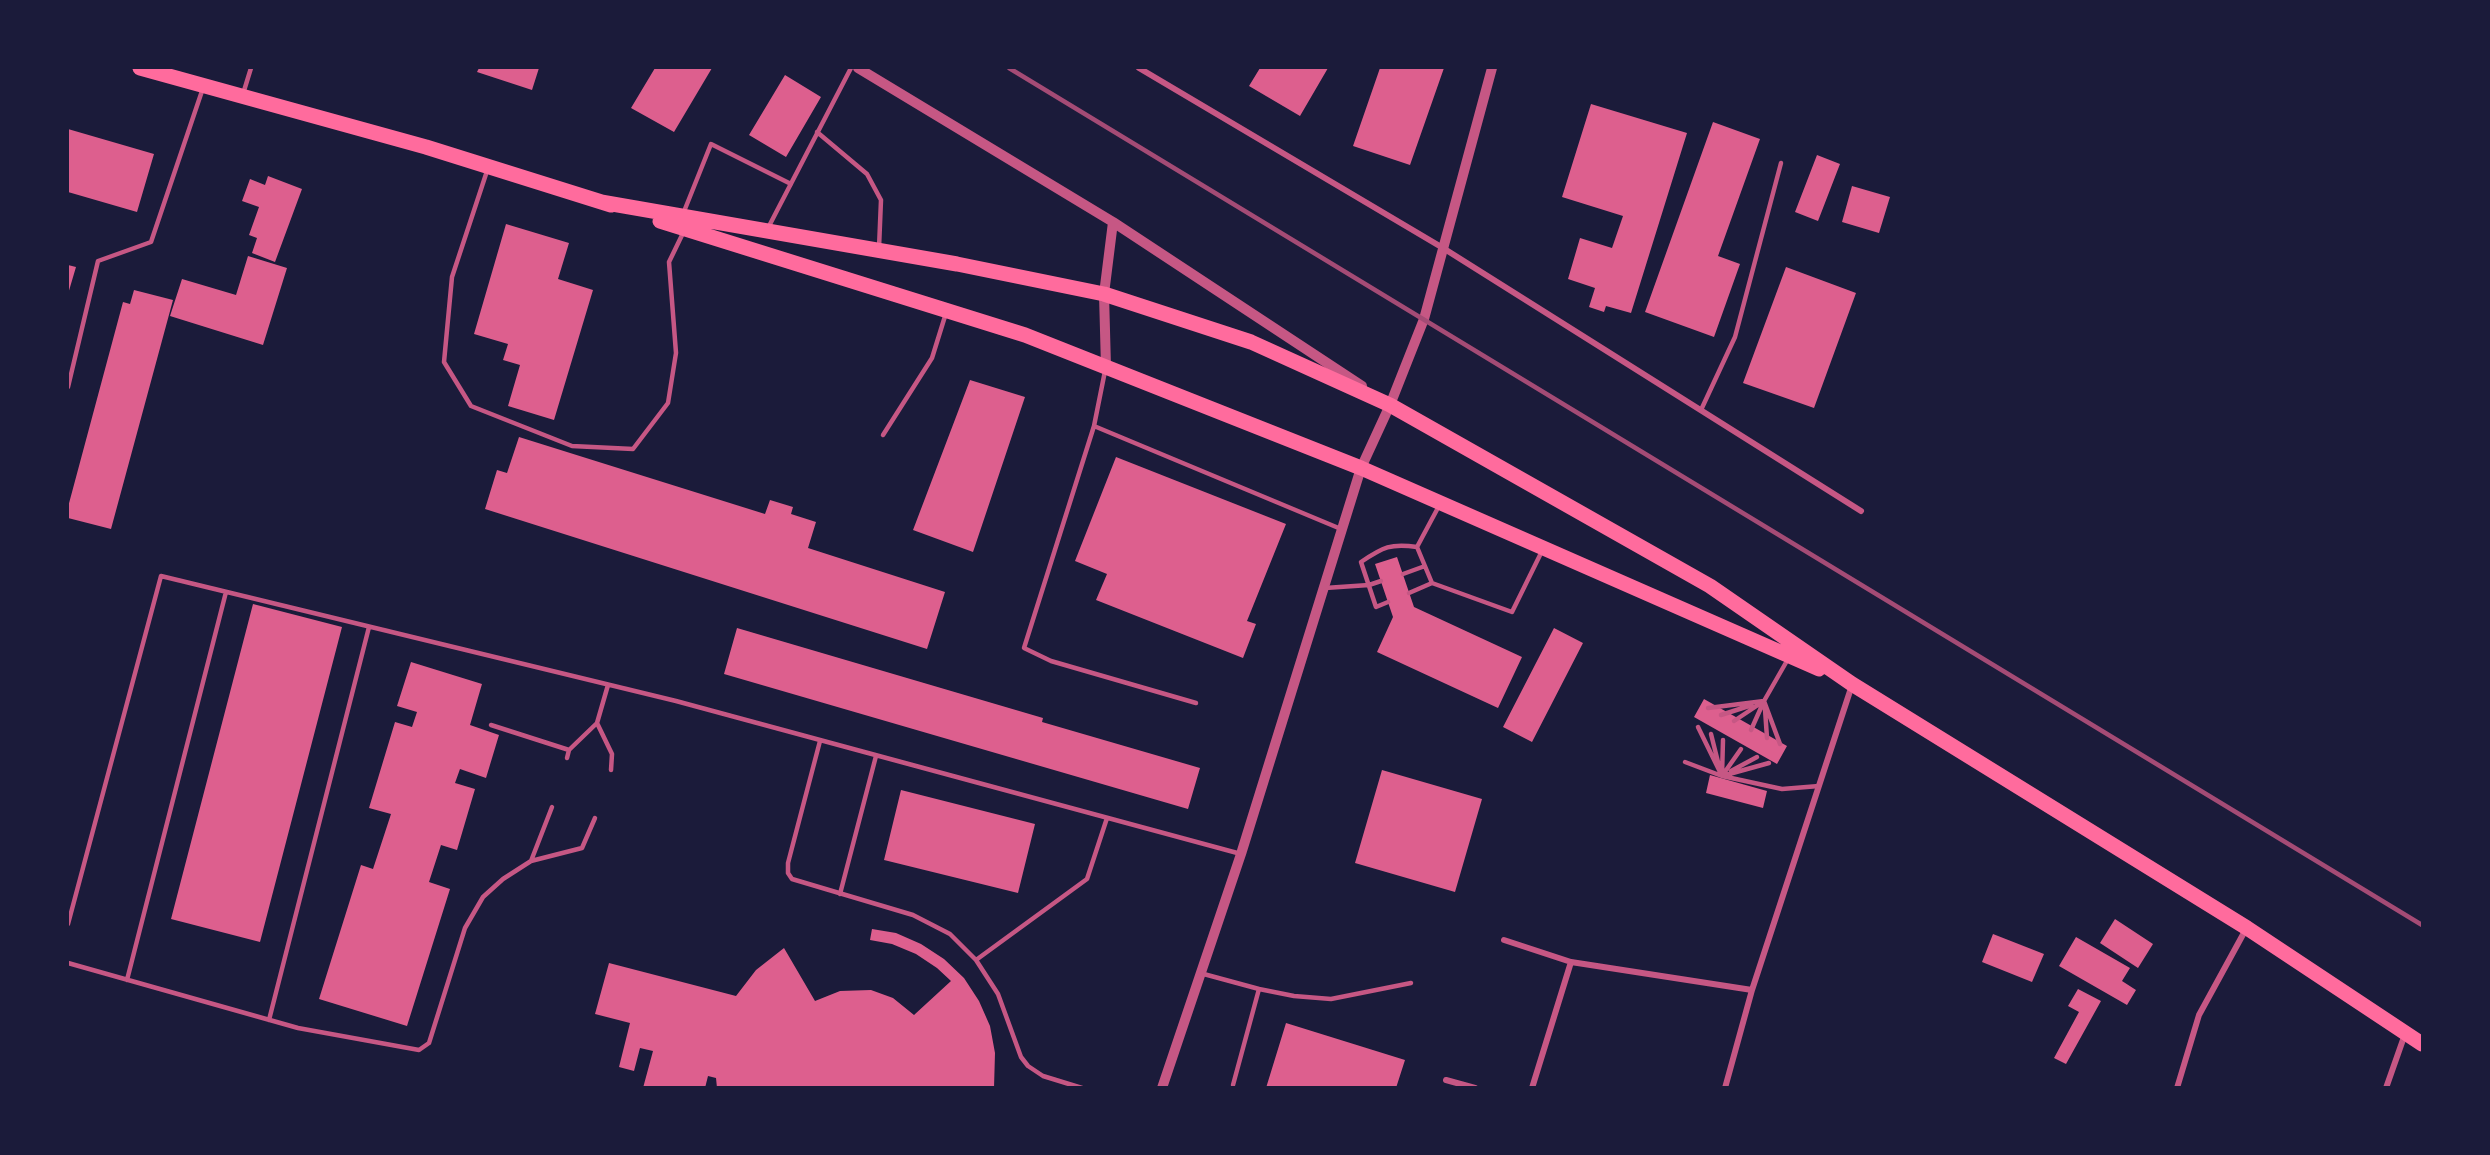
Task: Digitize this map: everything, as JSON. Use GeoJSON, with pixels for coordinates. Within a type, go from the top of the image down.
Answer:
{"type":"FeatureCollection","features":[{"type":"Feature","properties":{"kind":"main road"},"geometry":{"type":"LineString","coordinates":[[140,68],[174,72],[204,85],[601,202],[686,221],[766,231],[879,250],[1104,294],[1251,342],[1390,405],[1710,586],[1852,684],[2247,928],[2422,1044]]}},
{"type":"Feature","properties":{"kind":"main road"},"geometry":{"type":"LineString","coordinates":[[686,221],[1025,335],[1361,468],[1852,684]]}},
{"type":"Feature","properties":{"kind":"street"},"geometry":{"type":"LineString","coordinates":[[858,68],[1113,222],[1390,405]]}},
{"type":"Feature","properties":{"kind":"street"},"geometry":{"type":"LineString","coordinates":[[1139,68],[1443,248],[1862,511]]}},
{"type":"Feature","properties":{"kind":"street"},"geometry":{"type":"LineString","coordinates":[[1162,1088],[1241,854],[1361,468],[1390,405],[1424,319],[1492,68]]}},
{"type":"Feature","properties":{"kind":"street"},"geometry":{"type":"LineString","coordinates":[[1106,367],[1104,294],[1113,222]]}},
{"type":"Feature","properties":{"kind":"street"},"geometry":{"type":"LineString","coordinates":[[1725,1088],[1752,990],[1852,684]]}},
{"type":"Feature","properties":{"kind":"street"},"geometry":{"type":"LineString","coordinates":[[2178,1088],[2199,1015],[2247,928]]}},
{"type":"Feature","properties":{"kind":"street"},"geometry":{"type":"LineString","coordinates":[[1504,940],[1571,962],[1752,990]]}},
{"type":"Feature","properties":{"kind":"street"},"geometry":{"type":"LineString","coordinates":[[1532,1088],[1571,962]]}},
{"type":"Feature","properties":{"kind":"street"},"geometry":{"type":"LineString","coordinates":[[2386,1088],[2405,1034]]}},
{"type":"Feature","properties":{"kind":"street"},"geometry":{"type":"LineString","coordinates":[[1446,1080],[1475,1088]]}},
{"type":"Feature","properties":{"kind":"lane"},"geometry":{"type":"LineString","coordinates":[[242,96],[251,68]]}},
{"type":"Feature","properties":{"kind":"lane"},"geometry":{"type":"LineString","coordinates":[[766,231],[851,68]]}},
{"type":"Feature","properties":{"kind":"lane"},"geometry":{"type":"LineString","coordinates":[[68,387],[98,261],[151,242],[204,85]]}},
{"type":"Feature","properties":{"kind":"lane"},"geometry":{"type":"LineString","coordinates":[[817,132],[867,174],[881,200],[879,250]]}},
{"type":"Feature","properties":{"kind":"lane"},"geometry":{"type":"LineString","coordinates":[[488,167],[452,277],[444,362],[471,406],[572,446],[633,449],[668,403],[676,352],[669,262],[686,221],[711,144],[791,184]]}},
{"type":"Feature","properties":{"kind":"lane"},"geometry":{"type":"LineString","coordinates":[[1701,410],[1735,337],[1781,163]]}},
{"type":"Feature","properties":{"kind":"lane"},"geometry":{"type":"LineString","coordinates":[[883,435],[932,358],[947,310]]}},
{"type":"Feature","properties":{"kind":"lane"},"geometry":{"type":"LineString","coordinates":[[1106,367],[1094,426],[1024,648],[1051,662],[1196,704]]}},
{"type":"Feature","properties":{"kind":"lane"},"geometry":{"type":"LineString","coordinates":[[1094,426],[1341,529]]}},
{"type":"Feature","properties":{"kind":"lane"},"geometry":{"type":"LineString","coordinates":[[1432,583],[1418,547],[1440,503]]}},
{"type":"Feature","properties":{"kind":"lane"},"geometry":{"type":"LineString","coordinates":[[1388,602],[1376,607],[1361,562],[1377,551],[1397,544],[1418,547]]}},
{"type":"Feature","properties":{"kind":"lane"},"geometry":{"type":"LineString","coordinates":[[1409,593],[1432,583],[1512,612],[1544,548]]}},
{"type":"Feature","properties":{"kind":"lane"},"geometry":{"type":"LineString","coordinates":[[1402,574],[1425,566]]}},
{"type":"Feature","properties":{"kind":"lane"},"geometry":{"type":"LineString","coordinates":[[68,924],[161,576],[676,701],[1241,854]]}},
{"type":"Feature","properties":{"kind":"lane"},"geometry":{"type":"LineString","coordinates":[[1322,589],[1369,585],[1381,581]]}},
{"type":"Feature","properties":{"kind":"lane"},"geometry":{"type":"LineString","coordinates":[[127,980],[226,592]]}},
{"type":"Feature","properties":{"kind":"lane"},"geometry":{"type":"LineString","coordinates":[[269,1020],[369,627]]}},
{"type":"Feature","properties":{"kind":"lane"},"geometry":{"type":"LineString","coordinates":[[1751,730],[1764,701],[1790,656]]}},
{"type":"Feature","properties":{"kind":"lane"},"geometry":{"type":"LineString","coordinates":[[567,758],[569,750],[597,723],[608,685]]}},
{"type":"Feature","properties":{"kind":"lane"},"geometry":{"type":"LineString","coordinates":[[1708,708],[1764,701]]}},
{"type":"Feature","properties":{"kind":"lane"},"geometry":{"type":"LineString","coordinates":[[1721,715],[1764,701]]}},
{"type":"Feature","properties":{"kind":"lane"},"geometry":{"type":"LineString","coordinates":[[1734,721],[1764,701]]}},
{"type":"Feature","properties":{"kind":"lane"},"geometry":{"type":"LineString","coordinates":[[1764,701],[1767,738]]}},
{"type":"Feature","properties":{"kind":"lane"},"geometry":{"type":"LineString","coordinates":[[1764,701],[1780,744]]}},
{"type":"Feature","properties":{"kind":"lane"},"geometry":{"type":"LineString","coordinates":[[597,723],[612,754],[610,770]]}},
{"type":"Feature","properties":{"kind":"lane"},"geometry":{"type":"LineString","coordinates":[[491,725],[569,750]]}},
{"type":"Feature","properties":{"kind":"lane"},"geometry":{"type":"LineString","coordinates":[[1698,728],[1722,776]]}},
{"type":"Feature","properties":{"kind":"lane"},"geometry":{"type":"LineString","coordinates":[[1711,734],[1722,776]]}},
{"type":"Feature","properties":{"kind":"lane"},"geometry":{"type":"LineString","coordinates":[[1722,776],[1723,740]]}},
{"type":"Feature","properties":{"kind":"lane"},"geometry":{"type":"LineString","coordinates":[[820,741],[788,863],[788,873],[792,879],[926,921],[950,934],[976,960],[998,993],[1021,1057],[1028,1066],[1043,1076],[1082,1088]]}},
{"type":"Feature","properties":{"kind":"lane"},"geometry":{"type":"LineString","coordinates":[[1722,776],[1741,749]]}},
{"type":"Feature","properties":{"kind":"lane"},"geometry":{"type":"LineString","coordinates":[[840,894],[876,756]]}},
{"type":"Feature","properties":{"kind":"lane"},"geometry":{"type":"LineString","coordinates":[[1722,776],[1757,757]]}},
{"type":"Feature","properties":{"kind":"lane"},"geometry":{"type":"LineString","coordinates":[[1685,762],[1722,776],[1782,789],[1819,786]]}},
{"type":"Feature","properties":{"kind":"lane"},"geometry":{"type":"LineString","coordinates":[[1722,776],[1770,763]]}},
{"type":"Feature","properties":{"kind":"lane"},"geometry":{"type":"LineString","coordinates":[[531,861],[552,807]]}},
{"type":"Feature","properties":{"kind":"lane"},"geometry":{"type":"LineString","coordinates":[[68,963],[298,1028],[419,1050],[429,1043],[465,928],[483,897],[503,879],[531,861],[582,848],[595,818]]}},
{"type":"Feature","properties":{"kind":"lane"},"geometry":{"type":"LineString","coordinates":[[976,960],[1087,879],[1107,818]]}},
{"type":"Feature","properties":{"kind":"lane"},"geometry":{"type":"LineString","coordinates":[[1200,973],[1294,996],[1331,999],[1411,983]]}},
{"type":"Feature","properties":{"kind":"lane"},"geometry":{"type":"LineString","coordinates":[[1233,1084],[1259,989]]}},
{"type":"Feature","properties":{"kind":"building"},"geometry":{"type":"Polygon","coordinates":[[[479,68],[539,68],[532,90],[477,72],[479,68]]]}},
{"type":"Feature","properties":{"kind":"building"},"geometry":{"type":"Polygon","coordinates":[[[655,68],[712,68],[674,132],[631,108],[655,68]]]}},
{"type":"Feature","properties":{"kind":"building"},"geometry":{"type":"Polygon","coordinates":[[[1260,68],[1328,68],[1300,116],[1249,86],[1260,68]]]}},
{"type":"Feature","properties":{"kind":"building"},"geometry":{"type":"Polygon","coordinates":[[[1380,68],[1444,68],[1410,165],[1353,146],[1380,68]]]}},
{"type":"Feature","properties":{"kind":"building"},"geometry":{"type":"Polygon","coordinates":[[[785,75],[821,97],[786,157],[749,135],[785,75]]]}},
{"type":"Feature","properties":{"kind":"building"},"geometry":{"type":"Polygon","coordinates":[[[1591,104],[1687,133],[1631,313],[1606,306],[1604,312],[1589,307],[1595,288],[1568,279],[1580,238],[1612,248],[1623,216],[1562,197],[1591,104]]]}},
{"type":"Feature","properties":{"kind":"building"},"geometry":{"type":"Polygon","coordinates":[[[1713,122],[1760,139],[1718,256],[1740,264],[1714,337],[1645,312],[1713,122]]]}},
{"type":"Feature","properties":{"kind":"building"},"geometry":{"type":"Polygon","coordinates":[[[68,129],[154,154],[137,212],[68,192],[68,129]]]}},
{"type":"Feature","properties":{"kind":"building"},"geometry":{"type":"Polygon","coordinates":[[[1817,155],[1840,164],[1818,221],[1795,212],[1817,155]]]}},
{"type":"Feature","properties":{"kind":"building"},"geometry":{"type":"Polygon","coordinates":[[[268,176],[302,189],[275,262],[252,253],[257,238],[249,235],[259,207],[242,201],[250,179],[265,185],[268,176]]]}},
{"type":"Feature","properties":{"kind":"building"},"geometry":{"type":"Polygon","coordinates":[[[1852,186],[1890,197],[1879,233],[1842,222],[1852,186]]]}},
{"type":"Feature","properties":{"kind":"building"},"geometry":{"type":"Polygon","coordinates":[[[506,224],[569,243],[558,279],[593,290],[554,420],[508,406],[520,365],[503,360],[508,344],[474,334],[506,224]]]}},
{"type":"Feature","properties":{"kind":"building"},"geometry":{"type":"Polygon","coordinates":[[[248,256],[287,268],[263,345],[170,316],[182,279],[236,295],[248,256]]]}},
{"type":"Feature","properties":{"kind":"building"},"geometry":{"type":"Polygon","coordinates":[[[68,265],[76,267],[68,294],[68,265]]]}},
{"type":"Feature","properties":{"kind":"building"},"geometry":{"type":"Polygon","coordinates":[[[1786,267],[1856,293],[1814,408],[1743,383],[1786,267]]]}},
{"type":"Feature","properties":{"kind":"building"},"geometry":{"type":"Polygon","coordinates":[[[134,290],[173,300],[111,529],[68,518],[68,507],[123,302],[130,304],[134,290]]]}},
{"type":"Feature","properties":{"kind":"building"},"geometry":{"type":"Polygon","coordinates":[[[970,380],[1025,397],[973,552],[913,530],[970,380]]]}},
{"type":"Feature","properties":{"kind":"building"},"geometry":{"type":"Polygon","coordinates":[[[519,437],[765,514],[770,500],[793,507],[791,514],[816,522],[808,548],[945,592],[927,649],[485,509],[497,470],[507,473],[519,437]]]}},
{"type":"Feature","properties":{"kind":"building"},"geometry":{"type":"Polygon","coordinates":[[[1116,457],[1286,524],[1247,621],[1256,624],[1243,658],[1096,600],[1107,574],[1075,561],[1116,457]]]}},
{"type":"Feature","properties":{"kind":"building"},"geometry":{"type":"Polygon","coordinates":[[[1397,557],[1414,607],[1522,657],[1498,708],[1377,652],[1393,617],[1375,564],[1397,557]]]}},
{"type":"Feature","properties":{"kind":"building"},"geometry":{"type":"Polygon","coordinates":[[[253,604],[342,627],[260,942],[171,919],[253,604]]]}},
{"type":"Feature","properties":{"kind":"building"},"geometry":{"type":"Polygon","coordinates":[[[737,628],[1043,718],[1042,722],[1200,768],[1188,809],[724,674],[737,628]]]}},
{"type":"Feature","properties":{"kind":"building"},"geometry":{"type":"Polygon","coordinates":[[[1554,628],[1583,643],[1532,742],[1503,727],[1554,628]]]}},
{"type":"Feature","properties":{"kind":"building"},"geometry":{"type":"Polygon","coordinates":[[[411,662],[482,684],[470,725],[499,735],[486,778],[460,769],[455,783],[475,789],[457,850],[441,845],[429,882],[450,889],[407,1026],[319,999],[361,865],[373,869],[391,814],[369,808],[395,722],[412,727],[417,712],[397,706],[411,662]]]}},
{"type":"Feature","properties":{"kind":"building"},"geometry":{"type":"Polygon","coordinates":[[[1704,699],[1787,746],[1777,764],[1694,717],[1704,699]]]}},
{"type":"Feature","properties":{"kind":"building"},"geometry":{"type":"Polygon","coordinates":[[[1382,770],[1482,799],[1455,892],[1355,863],[1382,770]]]}},
{"type":"Feature","properties":{"kind":"building"},"geometry":{"type":"Polygon","coordinates":[[[1710,775],[1767,791],[1763,808],[1706,793],[1710,775]]]}},
{"type":"Feature","properties":{"kind":"building"},"geometry":{"type":"Polygon","coordinates":[[[901,790],[1035,824],[1018,893],[884,860],[901,790]]]}},
{"type":"Feature","properties":{"kind":"building"},"geometry":{"type":"Polygon","coordinates":[[[2115,919],[2153,944],[2138,968],[2100,943],[2115,919]]]}},
{"type":"Feature","properties":{"kind":"building"},"geometry":{"type":"Polygon","coordinates":[[[872,929],[896,933],[921,944],[944,959],[964,978],[979,1001],[990,1026],[995,1053],[994,1088],[717,1088],[716,1078],[708,1076],[705,1088],[643,1088],[653,1051],[640,1048],[634,1071],[619,1067],[630,1023],[595,1014],[609,963],[736,996],[756,970],[784,948],[815,1001],[840,991],[871,990],[893,998],[914,1015],[951,981],[916,954],[892,944],[870,940],[872,929]]]}},
{"type":"Feature","properties":{"kind":"building"},"geometry":{"type":"Polygon","coordinates":[[[1993,934],[2044,954],[2032,982],[1982,962],[1993,934]]]}},
{"type":"Feature","properties":{"kind":"building"},"geometry":{"type":"Polygon","coordinates":[[[2076,937],[2130,968],[2122,981],[2136,990],[2127,1005],[2059,966],[2076,937]]]}},
{"type":"Feature","properties":{"kind":"building"},"geometry":{"type":"Polygon","coordinates":[[[2078,989],[2101,1001],[2066,1064],[2054,1058],[2079,1012],[2068,1006],[2078,989]]]}},
{"type":"Feature","properties":{"kind":"building"},"geometry":{"type":"Polygon","coordinates":[[[1286,1023],[1405,1060],[1396,1088],[1266,1088],[1286,1023]]]}},
{"type":"Feature","properties":{"kind":"railway"},"geometry":{"type":"LineString","coordinates":[[1009,68],[2422,925]]}}]}
